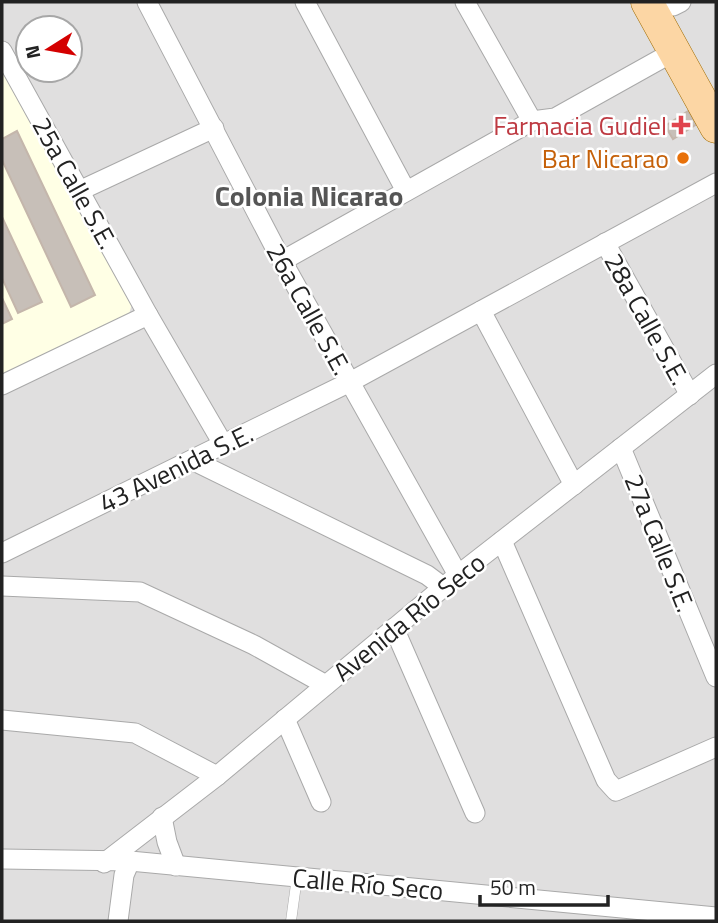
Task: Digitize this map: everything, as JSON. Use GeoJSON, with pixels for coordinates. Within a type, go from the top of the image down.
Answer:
{"type":"FeatureCollection","features":[{"type":"Feature","properties":{"kind":"main road"},"geometry":{"type":"LineString","coordinates":[[668,3],[675,51],[716,127]]}},
{"type":"Feature","properties":{"kind":"main road"},"geometry":{"type":"LineString","coordinates":[[668,3],[716,84]]}},
{"type":"Feature","properties":{"kind":"street","name":"26a Calle S.E."},"geometry":{"type":"LineString","coordinates":[[147,2],[282,261],[349,382],[451,581]]}},
{"type":"Feature","properties":{"kind":"street"},"geometry":{"type":"LineString","coordinates":[[304,2],[406,191]]}},
{"type":"Feature","properties":{"kind":"street"},"geometry":{"type":"LineString","coordinates":[[466,2],[532,121]]}},
{"type":"Feature","properties":{"kind":"street","name":"25a Calle S.E."},"geometry":{"type":"LineString","coordinates":[[2,51],[148,315],[223,444]]}},
{"type":"Feature","properties":{"kind":"street"},"geometry":{"type":"LineString","coordinates":[[282,261],[532,121],[555,118],[675,51]]}},
{"type":"Feature","properties":{"kind":"street"},"geometry":{"type":"LineString","coordinates":[[79,191],[214,128]]}},
{"type":"Feature","properties":{"kind":"street","name":"43 Avenida S.E."},"geometry":{"type":"LineString","coordinates":[[2,553],[349,382],[716,183]]}},
{"type":"Feature","properties":{"kind":"street","name":"28a Calle S.E."},"geometry":{"type":"LineString","coordinates":[[605,243],[690,395]]}},
{"type":"Feature","properties":{"kind":"street"},"geometry":{"type":"LineString","coordinates":[[481,311],[574,485]]}},
{"type":"Feature","properties":{"kind":"street"},"geometry":{"type":"LineString","coordinates":[[2,385],[148,315]]}},
{"type":"Feature","properties":{"kind":"street","name":"Avenida Río Seco"},"geometry":{"type":"LineString","coordinates":[[104,863],[217,776],[451,581],[716,374]]}},
{"type":"Feature","properties":{"kind":"street","name":"27a Calle S.E."},"geometry":{"type":"LineString","coordinates":[[621,448],[716,677]]}},
{"type":"Feature","properties":{"kind":"street"},"geometry":{"type":"LineString","coordinates":[[192,460],[426,575],[451,581]]}},
{"type":"Feature","properties":{"kind":"street"},"geometry":{"type":"LineString","coordinates":[[502,541],[606,780],[615,791],[716,747]]}},
{"type":"Feature","properties":{"kind":"street"},"geometry":{"type":"LineString","coordinates":[[2,586],[140,592],[254,645],[326,685]]}},
{"type":"Feature","properties":{"kind":"street"},"geometry":{"type":"LineString","coordinates":[[394,628],[475,813]]}},
{"type":"Feature","properties":{"kind":"street"},"geometry":{"type":"LineString","coordinates":[[285,719],[321,802]]}},
{"type":"Feature","properties":{"kind":"street"},"geometry":{"type":"LineString","coordinates":[[2,720],[135,733],[217,776]]}},
{"type":"Feature","properties":{"kind":"street"},"geometry":{"type":"LineString","coordinates":[[162,817],[176,866]]}},
{"type":"Feature","properties":{"kind":"street","name":"Calle Río Seco"},"geometry":{"type":"LineString","coordinates":[[2,859],[104,863],[130,861],[666,917],[716,917]]}},
{"type":"Feature","properties":{"kind":"street"},"geometry":{"type":"LineString","coordinates":[[118,921],[124,875],[130,861]]}},
{"type":"Feature","properties":{"kind":"lane"},"geometry":{"type":"LineString","coordinates":[[291,921],[297,877]]}},
{"type":"Feature","properties":{"kind":"shaded area"},"geometry":{"type":"Polygon","coordinates":[[[2,2],[716,2],[716,921],[2,921],[2,2]]]}},
{"type":"Feature","properties":{"kind":"shaded area"},"geometry":{"type":"Polygon","coordinates":[[[2,70],[132,304],[129,314],[2,375],[2,70]]]}},
{"type":"Feature","properties":{"kind":"building","name":"Farmacia Gudiel"},"geometry":{"type":"Polygon","coordinates":[[[688,111],[697,124],[673,139],[665,126],[688,111]]]}},
{"type":"Feature","properties":{"kind":"building"},"geometry":{"type":"Polygon","coordinates":[[[17,131],[95,295],[71,307],[2,160],[2,139],[17,131]]]}},
{"type":"Feature","properties":{"kind":"building"},"geometry":{"type":"Polygon","coordinates":[[[2,217],[42,302],[18,313],[2,278],[2,217]]]}},
{"type":"Feature","properties":{"kind":"building"},"geometry":{"type":"Polygon","coordinates":[[[2,298],[12,319],[2,324],[2,298]]]}},
{"type":"Feature","properties":{"kind":"place","name":"Farmacia Gudiel"},"geometry":{"type":"Point","coordinates":[681,125]}},
{"type":"Feature","properties":{"kind":"place","name":"Bar Nicarao"},"geometry":{"type":"Point","coordinates":[683,158]}},
{"type":"Feature","properties":{"kind":"district","name":"Colonia Nicarao"},"geometry":{"type":"Point","coordinates":[309,195]}}]}
